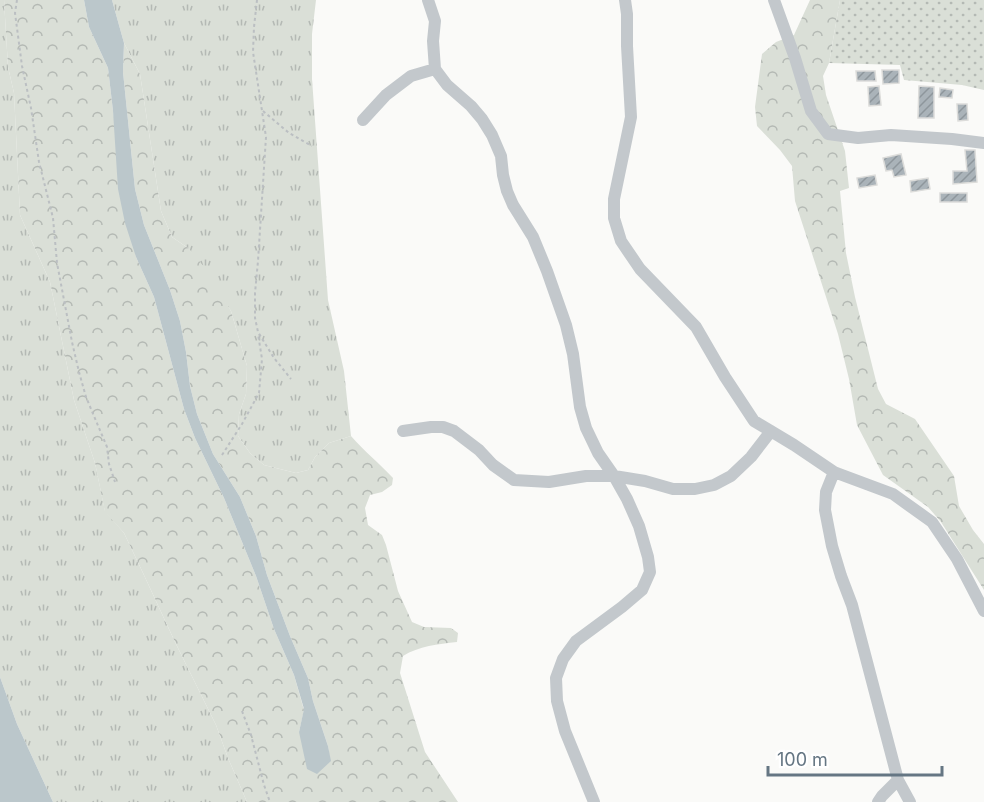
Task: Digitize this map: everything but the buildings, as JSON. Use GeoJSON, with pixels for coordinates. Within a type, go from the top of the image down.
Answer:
{"type":"FeatureCollection","features":[{"type":"Feature","properties":{"kind":"street"},"geometry":{"type":"LineString","coordinates":[[428,0],[435,21],[433,41],[435,69],[447,85],[471,106],[492,135],[501,156],[507,191],[533,237],[566,326],[586,429],[627,499],[639,526],[648,556],[650,572],[642,590],[576,640],[563,659],[556,678],[557,701],[565,731],[594,802]]}},
{"type":"Feature","properties":{"kind":"street"},"geometry":{"type":"LineString","coordinates":[[625,0],[631,117],[614,199],[614,218],[621,241],[640,269],[696,327],[754,421],[795,445],[834,472],[893,494],[932,522],[957,559],[984,611]]}},
{"type":"Feature","properties":{"kind":"street"},"geometry":{"type":"LineString","coordinates":[[774,0],[811,111],[828,134],[858,138],[891,135],[984,143]]}},
{"type":"Feature","properties":{"kind":"street"},"geometry":{"type":"LineString","coordinates":[[363,120],[386,95],[411,76],[435,69]]}},
{"type":"Feature","properties":{"kind":"street"},"geometry":{"type":"LineString","coordinates":[[403,431],[443,427],[454,431],[514,480],[549,482],[586,476],[614,476],[673,489],[695,489],[714,485],[731,476],[771,431]]}},
{"type":"Feature","properties":{"kind":"street"},"geometry":{"type":"LineString","coordinates":[[834,472],[826,492],[825,510],[832,546],[852,605],[898,780],[910,802]]}},
{"type":"Feature","properties":{"kind":"street"},"geometry":{"type":"LineString","coordinates":[[878,802],[898,780]]}},
{"type":"Feature","properties":{"kind":"path"},"geometry":{"type":"LineString","coordinates":[[17,0],[15,13],[22,66],[32,108],[39,162],[53,218],[57,263],[72,342],[86,397],[107,447],[109,464],[116,483]]}},
{"type":"Feature","properties":{"kind":"path"},"geometry":{"type":"LineString","coordinates":[[222,455],[259,393],[262,359],[255,318],[255,293],[266,137],[253,52],[257,0]]}},
{"type":"Feature","properties":{"kind":"path"},"geometry":{"type":"LineString","coordinates":[[263,111],[288,133],[312,146]]}},
{"type":"Feature","properties":{"kind":"path"},"geometry":{"type":"LineString","coordinates":[[258,332],[274,358],[291,379]]}},
{"type":"Feature","properties":{"kind":"path"},"geometry":{"type":"LineString","coordinates":[[242,711],[270,802]]}},
{"type":"Feature","properties":{"kind":"green space"},"geometry":{"type":"Polygon","coordinates":[[[0,0],[4,0],[8,67],[14,93],[20,215],[50,282],[74,400],[95,463],[105,511],[124,533],[216,725],[247,802],[53,802],[17,724],[0,677],[0,0]]]}},
{"type":"Feature","properties":{"kind":"green space"},"geometry":{"type":"Polygon","coordinates":[[[4,0],[84,0],[89,27],[108,68],[136,257],[154,297],[184,409],[195,438],[224,498],[294,675],[304,710],[299,732],[330,761],[328,746],[308,678],[267,575],[256,536],[240,497],[213,454],[197,414],[190,386],[180,321],[144,225],[135,189],[123,72],[124,43],[140,74],[161,211],[172,237],[188,248],[206,269],[231,311],[247,366],[246,394],[239,414],[238,436],[250,453],[264,465],[296,473],[308,470],[315,457],[329,443],[351,436],[393,478],[392,485],[382,492],[370,495],[365,508],[368,525],[382,535],[398,591],[412,622],[424,627],[451,628],[458,633],[457,642],[422,648],[403,656],[400,673],[425,752],[458,802],[247,802],[216,725],[124,533],[105,512],[95,463],[74,400],[50,282],[20,215],[14,93],[8,67],[4,0]]]}},
{"type":"Feature","properties":{"kind":"green space"},"geometry":{"type":"Polygon","coordinates":[[[112,0],[316,0],[312,34],[312,79],[328,300],[344,371],[351,436],[329,443],[315,457],[308,470],[296,473],[264,465],[250,453],[238,436],[239,414],[246,394],[247,366],[231,311],[188,248],[172,237],[161,211],[140,74],[124,43],[112,0]]]}},
{"type":"Feature","properties":{"kind":"green space"},"geometry":{"type":"Polygon","coordinates":[[[810,0],[840,0],[829,63],[823,76],[826,95],[845,151],[849,188],[840,191],[846,253],[878,389],[886,404],[915,419],[954,476],[959,506],[984,544],[984,590],[941,522],[928,507],[883,475],[857,425],[838,334],[795,201],[792,166],[757,126],[755,107],[762,54],[776,42],[794,35],[810,0]]]}},
{"type":"Feature","properties":{"kind":"green space"},"geometry":{"type":"Polygon","coordinates":[[[840,0],[984,0],[984,90],[962,85],[904,80],[900,65],[829,63],[840,0]]]}},
{"type":"Feature","properties":{"kind":"shaded area"},"geometry":{"type":"Polygon","coordinates":[[[84,0],[112,0],[124,43],[123,72],[135,189],[144,225],[180,321],[190,386],[197,414],[213,454],[240,497],[256,536],[267,575],[308,678],[331,761],[317,774],[307,769],[299,732],[304,709],[294,675],[224,498],[195,438],[184,409],[154,297],[136,257],[125,223],[118,189],[108,68],[89,27],[84,0]]]}},
{"type":"Feature","properties":{"kind":"shaded area"},"geometry":{"type":"Polygon","coordinates":[[[0,677],[17,724],[53,802],[0,802],[0,677]]]}}]}
